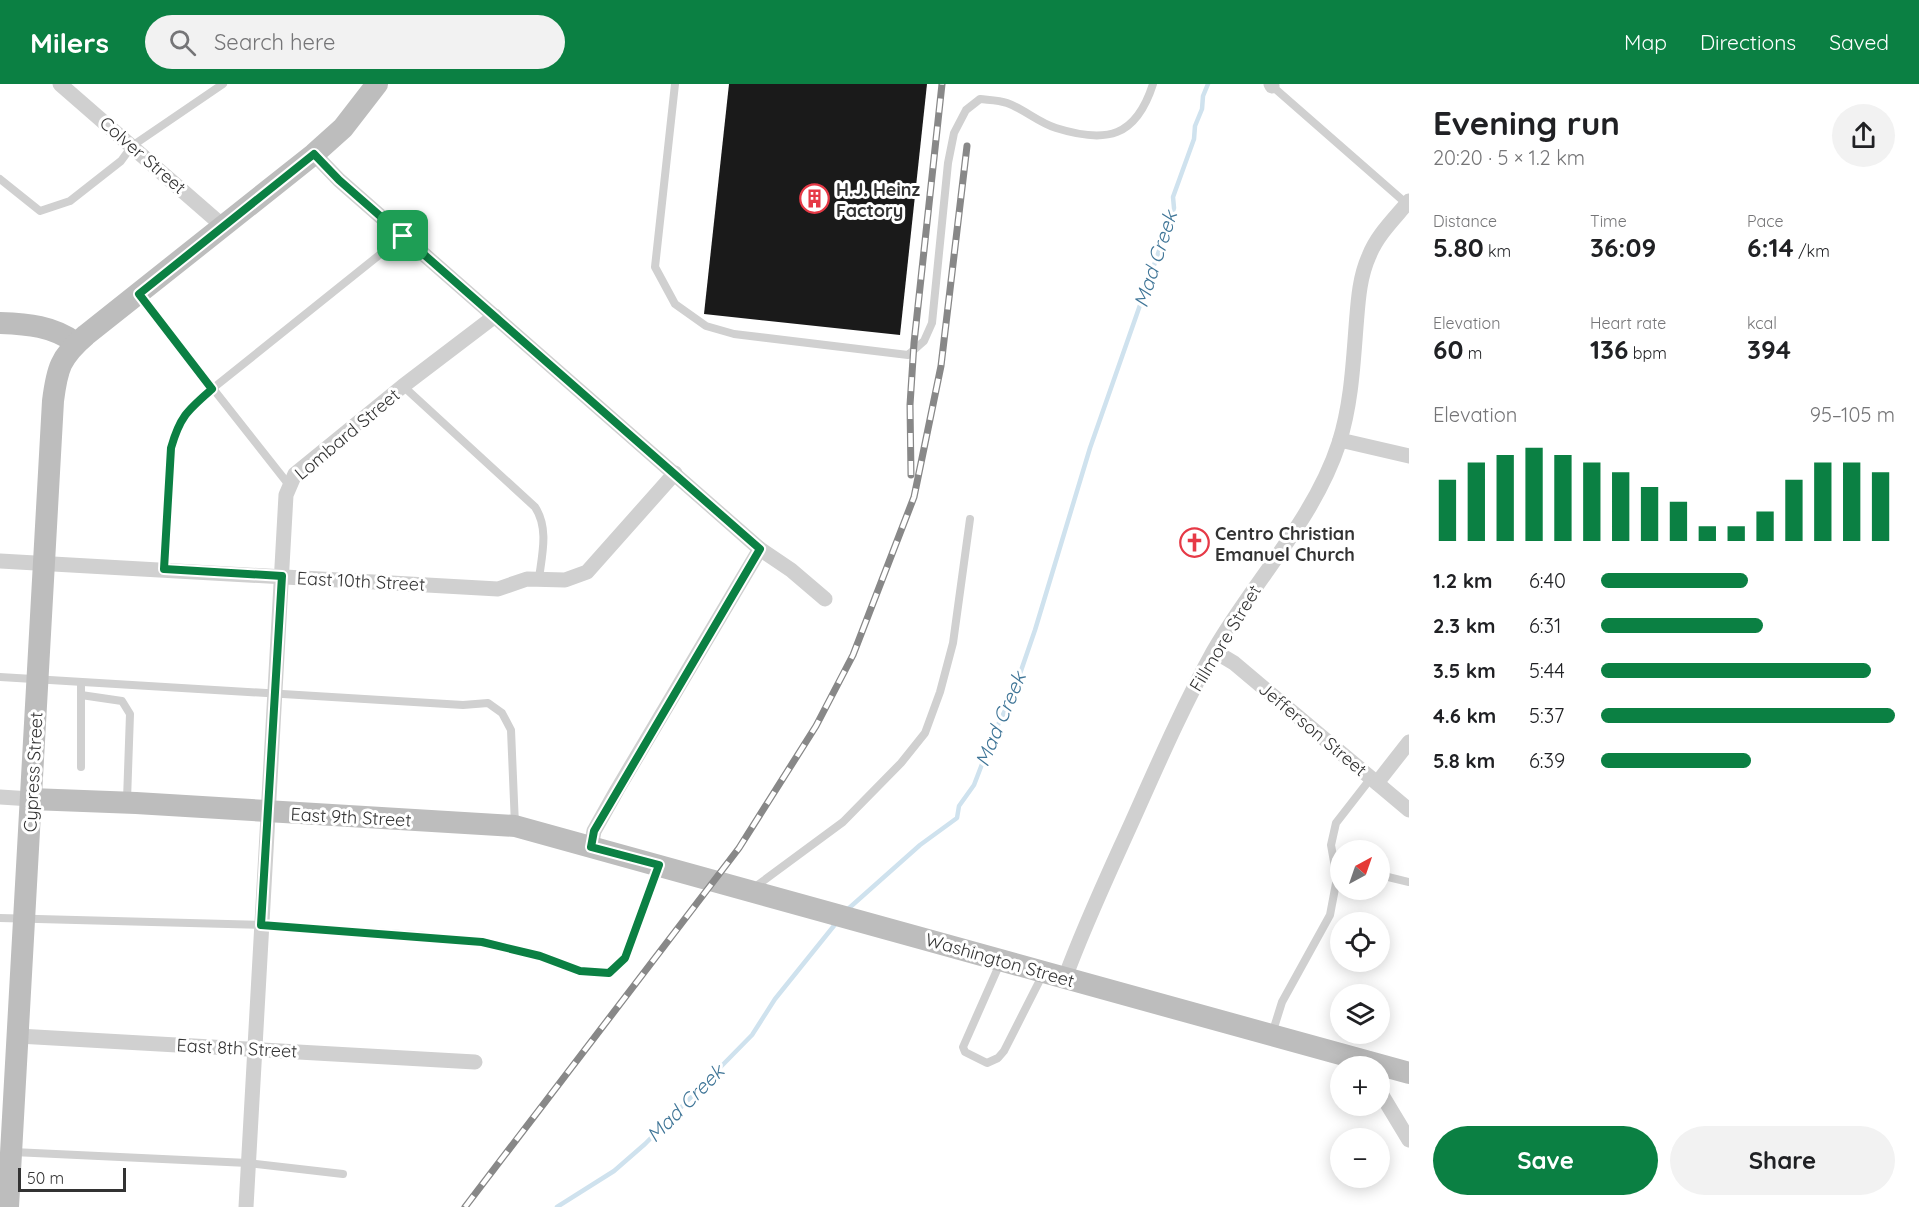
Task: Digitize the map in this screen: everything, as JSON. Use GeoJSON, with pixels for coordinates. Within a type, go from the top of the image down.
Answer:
{"type":"FeatureCollection","features":[{"type":"Feature","properties":{"kind":"main road","name":"Cypress Street"},"geometry":{"type":"LineString","coordinates":[[9,1207],[6,1151],[9,1035],[24,920],[53,401],[61,361],[76,344],[314,154],[343,128],[377,84]]}},
{"type":"Feature","properties":{"kind":"main road"},"geometry":{"type":"LineString","coordinates":[[0,323],[47,328],[67,336],[76,344]]}},
{"type":"Feature","properties":{"kind":"main road","name":"East 9th Street"},"geometry":{"type":"LineString","coordinates":[[31,798],[515,826],[591,847]]}},
{"type":"Feature","properties":{"kind":"main road","name":"Washington Street"},"geometry":{"type":"LineString","coordinates":[[591,847],[1272,1035],[1340,1056]]}},
{"type":"Feature","properties":{"kind":"main road","name":"Washington Street"},"geometry":{"type":"LineString","coordinates":[[1390,1069],[1409,1073]]}},
{"type":"Feature","properties":{"kind":"street","name":"Colver Street"},"geometry":{"type":"LineString","coordinates":[[60,84],[224,227]]}},
{"type":"Feature","properties":{"kind":"street"},"geometry":{"type":"LineString","coordinates":[[314,154],[339,180],[760,549],[791,570],[825,599]]}},
{"type":"Feature","properties":{"kind":"street","name":"Fillmore Street"},"geometry":{"type":"LineString","coordinates":[[1054,975],[1078,942],[1164,749],[1214,651],[1319,489],[1340,440],[1348,407],[1359,292],[1364,268],[1370,253],[1385,229],[1408,204]]}},
{"type":"Feature","properties":{"kind":"street","name":"Lombard Street"},"geometry":{"type":"LineString","coordinates":[[246,1207],[286,495],[295,474],[403,386],[495,316]]}},
{"type":"Feature","properties":{"kind":"street"},"geometry":{"type":"LineString","coordinates":[[1340,440],[1409,456]]}},
{"type":"Feature","properties":{"kind":"street","name":"East 10th Street"},"geometry":{"type":"LineString","coordinates":[[0,561],[498,589],[515,582],[539,578],[565,580],[587,572],[675,474]]}},
{"type":"Feature","properties":{"kind":"street"},"geometry":{"type":"LineString","coordinates":[[591,847],[594,831],[605,810],[760,549]]}},
{"type":"Feature","properties":{"kind":"street","name":"Jefferson Street"},"geometry":{"type":"LineString","coordinates":[[1214,651],[1234,663],[1409,810]]}},
{"type":"Feature","properties":{"kind":"street"},"geometry":{"type":"LineString","coordinates":[[1374,781],[1409,742]]}},
{"type":"Feature","properties":{"kind":"street","name":"East 9th Street"},"geometry":{"type":"LineString","coordinates":[[0,797],[31,798]]}},
{"type":"Feature","properties":{"kind":"street","name":"East 8th Street"},"geometry":{"type":"LineString","coordinates":[[9,1035],[475,1062]]}},
{"type":"Feature","properties":{"kind":"street"},"geometry":{"type":"LineString","coordinates":[[1390,1109],[1409,1140]]}},
{"type":"Feature","properties":{"kind":"lane"},"geometry":{"type":"LineString","coordinates":[[675,84],[655,267],[675,303],[706,326],[734,334],[868,352],[908,355],[924,341],[932,323],[948,163],[954,133],[966,110],[980,99],[1006,102],[1055,128],[1087,134],[1116,134],[1135,121],[1147,104],[1153,84]]}},
{"type":"Feature","properties":{"kind":"lane"},"geometry":{"type":"LineString","coordinates":[[0,179],[40,211],[70,201],[103,177],[121,161],[132,146],[221,85]]}},
{"type":"Feature","properties":{"kind":"lane"},"geometry":{"type":"LineString","coordinates":[[1271,85],[1408,204]]}},
{"type":"Feature","properties":{"kind":"lane"},"geometry":{"type":"LineString","coordinates":[[164,569],[171,448],[185,413],[403,236]]}},
{"type":"Feature","properties":{"kind":"lane"},"geometry":{"type":"LineString","coordinates":[[139,294],[289,485]]}},
{"type":"Feature","properties":{"kind":"lane"},"geometry":{"type":"LineString","coordinates":[[403,386],[536,507],[542,516],[544,533],[539,578]]}},
{"type":"Feature","properties":{"kind":"lane"},"geometry":{"type":"LineString","coordinates":[[752,890],[843,822],[901,763],[925,733],[940,692],[953,644],[970,519]]}},
{"type":"Feature","properties":{"kind":"lane"},"geometry":{"type":"LineString","coordinates":[[0,677],[464,705],[489,703],[502,712],[511,730],[515,826]]}},
{"type":"Feature","properties":{"kind":"lane"},"geometry":{"type":"LineString","coordinates":[[81,683],[81,767]]}},
{"type":"Feature","properties":{"kind":"lane"},"geometry":{"type":"LineString","coordinates":[[81,695],[123,701],[127,706],[130,714],[127,802]]}},
{"type":"Feature","properties":{"kind":"lane"},"geometry":{"type":"LineString","coordinates":[[1332,840],[1336,823],[1374,781]]}},
{"type":"Feature","properties":{"kind":"lane"},"geometry":{"type":"LineString","coordinates":[[0,918],[261,925],[482,942],[540,956],[580,971],[609,973],[625,958],[659,865]]}},
{"type":"Feature","properties":{"kind":"lane"},"geometry":{"type":"LineString","coordinates":[[1390,877],[1409,882]]}},
{"type":"Feature","properties":{"kind":"lane"},"geometry":{"type":"LineString","coordinates":[[1272,1035],[1282,1002],[1330,915],[1333,900]]}},
{"type":"Feature","properties":{"kind":"lane"},"geometry":{"type":"LineString","coordinates":[[1001,960],[963,1047],[965,1052],[987,1063],[998,1058],[1004,1051],[1054,975]]}},
{"type":"Feature","properties":{"kind":"lane"},"geometry":{"type":"LineString","coordinates":[[6,1151],[248,1163],[343,1174]]}},
{"type":"Feature","properties":{"kind":"building","name":"H.J. Heinz Factory"},"geometry":{"type":"Polygon","coordinates":[[[729,84],[927,84],[900,335],[704,314],[729,84]]]}},
{"type":"Feature","properties":{"kind":"waterway","name":"Mad Creek"},"geometry":{"type":"LineString","coordinates":[[848,909],[920,845],[957,818],[959,806],[974,785],[994,733],[1013,694],[1035,630],[1090,448],[1174,208],[1173,197],[1194,139],[1195,126],[1208,84]]}},
{"type":"Feature","properties":{"kind":"waterway","name":"Mad Creek"},"geometry":{"type":"LineString","coordinates":[[557,1207],[614,1171],[645,1144],[752,1035],[775,999],[837,922]]}},
{"type":"Feature","properties":{"kind":"railway"},"geometry":{"type":"LineString","coordinates":[[911,475],[910,405],[914,343],[942,84]]}},
{"type":"Feature","properties":{"kind":"railway"},"geometry":{"type":"LineString","coordinates":[[465,1207],[739,848],[816,726],[853,655],[914,497],[941,366],[967,146]]}},
{"type":"Feature","properties":{"kind":"place","name":"H.J. Heinz Factory"},"geometry":{"type":"Point","coordinates":[815,199]}},
{"type":"Feature","properties":{"kind":"place","name":"Centro Christian Emanuel Church"},"geometry":{"type":"Point","coordinates":[1194,543]}},
{"type":"Feature","properties":{"kind":"route"},"geometry":{"type":"LineString","coordinates":[[314,154],[339,180],[403,236],[760,549],[594,831],[591,847],[659,865],[625,958],[609,973],[580,971],[540,956],[482,942],[416,935],[261,925],[282,576],[164,569],[166,566],[171,448],[185,413],[212,389],[139,294],[314,154]]}}]}
